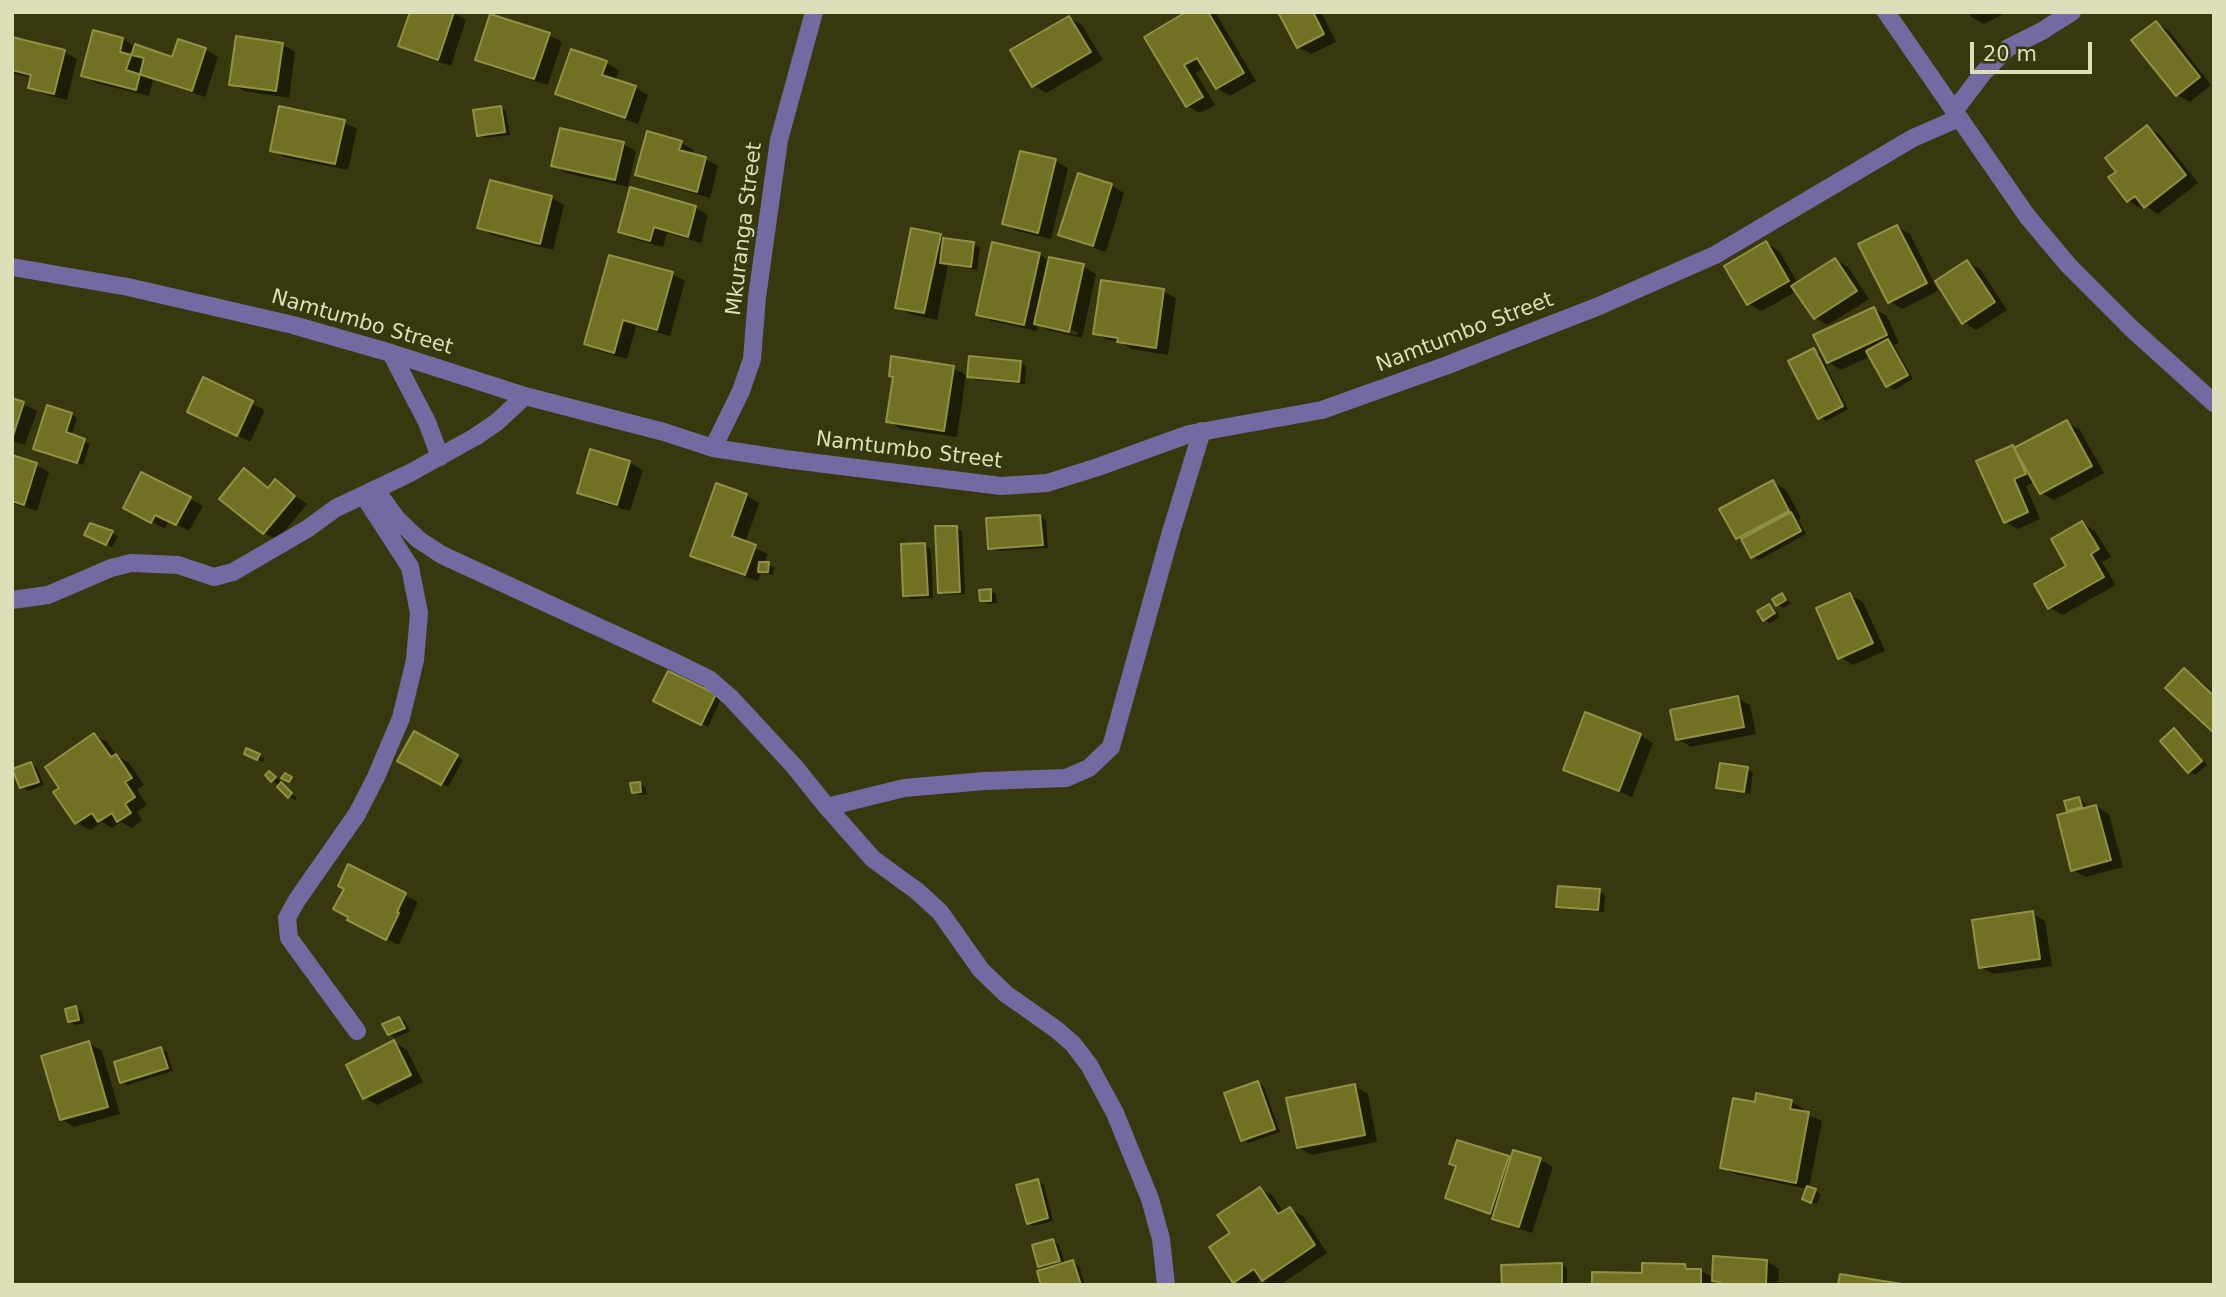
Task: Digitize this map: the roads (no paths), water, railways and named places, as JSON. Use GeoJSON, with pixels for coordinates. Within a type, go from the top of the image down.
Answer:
{"type":"FeatureCollection","features":[{"type":"Feature","properties":{"kind":"street","name":"Mkuranga Street"},"geometry":{"type":"LineString","coordinates":[[713,447],[741,391],[752,359],[757,297],[779,140],[814,12]]}},
{"type":"Feature","properties":{"kind":"street"},"geometry":{"type":"LineString","coordinates":[[1886,12],[2027,216],[2069,266],[2131,328],[2214,403]]}},
{"type":"Feature","properties":{"kind":"street"},"geometry":{"type":"LineString","coordinates":[[1956,114],[1983,73],[2008,48],[2042,31],[2071,12]]}},
{"type":"Feature","properties":{"kind":"street","name":"Namtumbo Street"},"geometry":{"type":"LineString","coordinates":[[12,267],[128,287],[293,325],[525,396],[713,447],[785,459],[1002,486],[1047,482],[1098,467],[1173,438],[1202,431],[1273,421],[1322,410],[1599,306],[1715,255],[1956,114]]}},
{"type":"Feature","properties":{"kind":"street"},"geometry":{"type":"LineString","coordinates":[[391,353],[427,422],[440,457]]}},
{"type":"Feature","properties":{"kind":"street"},"geometry":{"type":"LineString","coordinates":[[12,600],[48,595],[111,568],[131,563],[178,565],[214,577],[233,572],[307,529],[336,508],[440,457],[497,422],[525,396]]}},
{"type":"Feature","properties":{"kind":"street"},"geometry":{"type":"LineString","coordinates":[[827,807],[904,788],[1066,778],[1088,768],[1111,747],[1202,431]]}},
{"type":"Feature","properties":{"kind":"street"},"geometry":{"type":"LineString","coordinates":[[369,492],[419,540],[442,555],[709,679],[731,698],[873,859],[891,875],[917,891],[940,912],[981,970],[1006,993],[1073,1044],[1089,1065],[1115,1113],[1150,1199],[1161,1239],[1166,1285]]}},
{"type":"Feature","properties":{"kind":"street"},"geometry":{"type":"LineString","coordinates":[[357,1031],[289,938],[287,918],[357,814],[376,777],[401,718],[415,660],[419,613],[410,567],[369,492]]}}]}
